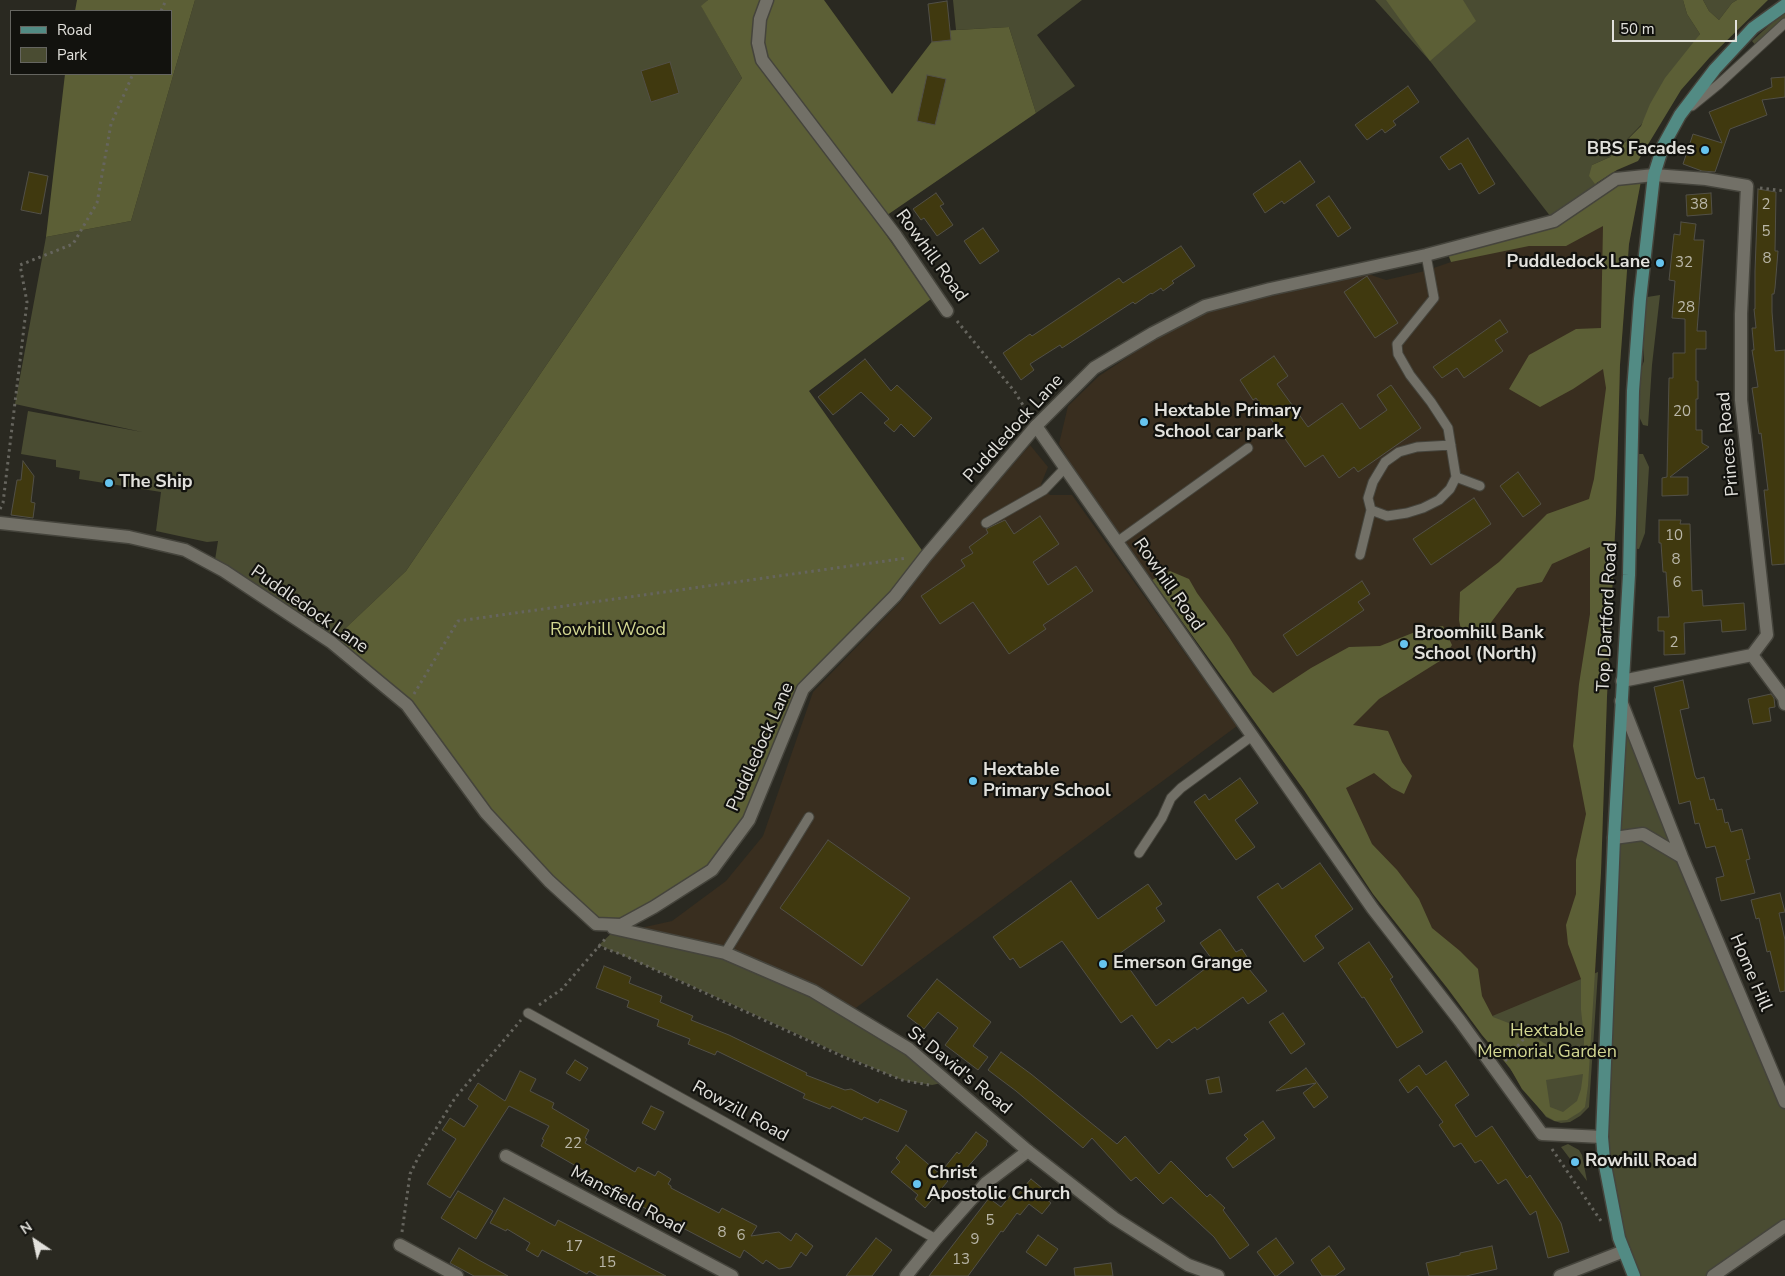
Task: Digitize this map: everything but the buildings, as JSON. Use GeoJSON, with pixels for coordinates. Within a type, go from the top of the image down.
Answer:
{"type":"FeatureCollection","features":[{"type":"Feature","properties":{"kind":"main road","name":"Top Dartford Road"},"geometry":{"type":"LineString","coordinates":[[1634,1276],[1624,1251],[1611,1200],[1602,1137],[1614,838],[1629,575],[1633,391],[1654,176],[1664,146],[1680,115],[1714,69],[1753,28],[1785,5]]}},
{"type":"Feature","properties":{"kind":"street","name":"Rowhill Road"},"geometry":{"type":"LineString","coordinates":[[767,0],[760,19],[758,43],[762,60],[891,230],[947,311]]}},
{"type":"Feature","properties":{"kind":"street"},"geometry":{"type":"LineString","coordinates":[[1654,176],[1706,178],[1747,186]]}},
{"type":"Feature","properties":{"kind":"street","name":"Puddledock Lane"},"geometry":{"type":"LineString","coordinates":[[0,523],[129,537],[186,550],[224,571],[331,642],[407,705],[486,813],[548,881],[596,924],[621,925],[654,907],[712,870],[749,820],[803,689],[895,596],[926,556],[1036,426],[1094,368],[1153,333],[1205,306],[1270,289],[1426,255],[1554,221],[1616,179],[1654,176]]}},
{"type":"Feature","properties":{"kind":"street","name":"Princes Road"},"geometry":{"type":"LineString","coordinates":[[1747,186],[1742,286],[1741,400],[1767,635],[1752,655]]}},
{"type":"Feature","properties":{"kind":"street","name":"Rowhill Road"},"geometry":{"type":"LineString","coordinates":[[1036,426],[1373,909],[1460,1021],[1542,1134]]}},
{"type":"Feature","properties":{"kind":"street"},"geometry":{"type":"LineString","coordinates":[[1622,681],[1752,655],[1784,698],[1785,704]]}},
{"type":"Feature","properties":{"kind":"street","name":"Home Hill"},"geometry":{"type":"LineString","coordinates":[[1621,701],[1682,857],[1785,1102]]}},
{"type":"Feature","properties":{"kind":"street"},"geometry":{"type":"LineString","coordinates":[[1614,838],[1643,834],[1682,857]]}},
{"type":"Feature","properties":{"kind":"street","name":"St David's Road"},"geometry":{"type":"LineString","coordinates":[[596,924],[725,953],[814,991],[909,1049],[1028,1151],[1114,1218],[1188,1264],[1218,1276]]}},
{"type":"Feature","properties":{"kind":"street"},"geometry":{"type":"LineString","coordinates":[[1542,1134],[1602,1137]]}},
{"type":"Feature","properties":{"kind":"street"},"geometry":{"type":"LineString","coordinates":[[906,1276],[986,1183],[1028,1151]]}},
{"type":"Feature","properties":{"kind":"street","name":"Mansfield Road"},"geometry":{"type":"LineString","coordinates":[[506,1156],[732,1276]]}},
{"type":"Feature","properties":{"kind":"street"},"geometry":{"type":"LineString","coordinates":[[1713,1276],[1785,1226]]}},
{"type":"Feature","properties":{"kind":"street"},"geometry":{"type":"LineString","coordinates":[[400,1245],[457,1276]]}},
{"type":"Feature","properties":{"kind":"street"},"geometry":{"type":"LineString","coordinates":[[1560,1276],[1624,1251]]}},
{"type":"Feature","properties":{"kind":"lane"},"geometry":{"type":"LineString","coordinates":[[1680,115],[1719,84],[1785,23]]}},
{"type":"Feature","properties":{"kind":"lane"},"geometry":{"type":"LineString","coordinates":[[1370,510],[1387,516],[1423,508],[1439,500],[1450,489],[1456,477],[1448,428],[1410,375],[1398,354],[1397,344],[1434,298],[1426,255]]}},
{"type":"Feature","properties":{"kind":"lane"},"geometry":{"type":"LineString","coordinates":[[1360,555],[1370,510],[1368,498],[1373,482],[1385,462],[1399,452],[1417,447],[1451,444]]}},
{"type":"Feature","properties":{"kind":"lane"},"geometry":{"type":"LineString","coordinates":[[1117,542],[1248,448]]}},
{"type":"Feature","properties":{"kind":"lane"},"geometry":{"type":"LineString","coordinates":[[986,523],[1044,490],[1065,468]]}},
{"type":"Feature","properties":{"kind":"lane"},"geometry":{"type":"LineString","coordinates":[[1456,477],[1480,486]]}},
{"type":"Feature","properties":{"kind":"lane"},"geometry":{"type":"LineString","coordinates":[[1139,853],[1162,818],[1172,798],[1181,788],[1252,736]]}},
{"type":"Feature","properties":{"kind":"lane"},"geometry":{"type":"LineString","coordinates":[[725,953],[809,817]]}},
{"type":"Feature","properties":{"kind":"lane","name":"Rowzill Road"},"geometry":{"type":"LineString","coordinates":[[528,1013],[936,1239]]}},
{"type":"Feature","properties":{"kind":"path"},"geometry":{"type":"LineString","coordinates":[[0,510],[3,504],[27,302],[20,265],[73,244],[88,220],[97,203],[110,124],[133,75]]}},
{"type":"Feature","properties":{"kind":"path"},"geometry":{"type":"LineString","coordinates":[[1747,186],[1785,191]]}},
{"type":"Feature","properties":{"kind":"path","name":"Rowhill Road"},"geometry":{"type":"LineString","coordinates":[[947,311],[1015,392],[1036,426]]}},
{"type":"Feature","properties":{"kind":"path"},"geometry":{"type":"LineString","coordinates":[[407,705],[458,621],[926,556]]}},
{"type":"Feature","properties":{"kind":"path"},"geometry":{"type":"LineString","coordinates":[[400,1245],[410,1174],[455,1098],[504,1038],[528,1013],[562,989],[598,946],[640,962],[844,1057],[902,1080],[932,1086],[948,1082]]}},
{"type":"Feature","properties":{"kind":"path"},"geometry":{"type":"LineString","coordinates":[[1495,1069],[1505,1062],[1528,1035],[1537,1030]]}},
{"type":"Feature","properties":{"kind":"path"},"geometry":{"type":"LineString","coordinates":[[1542,1134],[1606,1228]]}},
{"type":"Feature","properties":{"kind":"shaded area","name":"Broomhill Bank School (North)"},"geometry":{"type":"Polygon","coordinates":[[[1641,181],[1629,244],[1620,365],[1616,514],[1593,1022],[1522,1089],[1510,1068],[1482,1035],[1373,894],[1331,828],[1152,580],[1074,469],[1059,444],[1068,406],[1099,376],[1158,337],[1209,311],[1272,294],[1365,273],[1386,280],[1425,271],[1451,262],[1448,254],[1519,235],[1641,181]]]}},
{"type":"Feature","properties":{"kind":"shaded area","name":"Hextable Primary School"},"geometry":{"type":"Polygon","coordinates":[[[1030,445],[1048,467],[1041,484],[1044,490],[1050,495],[1072,495],[1237,726],[853,1010],[636,929],[672,921],[726,881],[763,836],[813,692],[903,599],[931,559],[1030,445]]]}},
{"type":"Feature","properties":{"kind":"green space"},"geometry":{"type":"Polygon","coordinates":[[[77,0],[195,0],[131,221],[46,237],[65,75],[172,75],[172,10],[75,10],[77,0]]]}},
{"type":"Feature","properties":{"kind":"green space"},"geometry":{"type":"Polygon","coordinates":[[[195,0],[708,0],[702,7],[742,78],[406,571],[331,642],[215,560],[218,541],[207,542],[156,531],[161,492],[79,479],[80,471],[56,467],[56,460],[21,454],[28,411],[142,432],[15,404],[46,237],[131,221],[195,0]]]}},
{"type":"Feature","properties":{"kind":"green space","name":"Rowhill Wood"},"geometry":{"type":"Polygon","coordinates":[[[708,0],[824,0],[892,94],[940,31],[1009,27],[1036,113],[877,222],[931,299],[809,391],[926,556],[802,688],[747,820],[711,868],[621,923],[598,922],[487,812],[408,704],[332,641],[406,571],[742,78],[701,6],[708,0]]]}},
{"type":"Feature","properties":{"kind":"green space"},"geometry":{"type":"Polygon","coordinates":[[[953,0],[1082,0],[1037,35],[1075,86],[1036,113],[1009,27],[956,30],[953,0]]]}},
{"type":"Feature","properties":{"kind":"green space"},"geometry":{"type":"Polygon","coordinates":[[[1375,0],[1683,0],[1687,14],[1700,34],[1641,125],[1610,157],[1592,165],[1599,191],[1554,221],[1430,61],[1375,0]]]}},
{"type":"Feature","properties":{"kind":"green space"},"geometry":{"type":"Polygon","coordinates":[[[1386,0],[1463,0],[1476,21],[1430,61],[1386,0]]]}},
{"type":"Feature","properties":{"kind":"green space"},"geometry":{"type":"Polygon","coordinates":[[[1683,0],[1703,0],[1709,11],[1719,20],[1732,3],[1737,0],[1768,0],[1710,57],[1681,90],[1638,161],[1617,170],[1595,184],[1589,176],[1592,165],[1610,157],[1641,126],[1650,104],[1665,78],[1700,34],[1687,14],[1683,0]]]}},
{"type":"Feature","properties":{"kind":"green space"},"geometry":{"type":"Polygon","coordinates":[[[1703,0],[1737,0],[1732,3],[1719,20],[1709,11],[1703,0]]]}},
{"type":"Feature","properties":{"kind":"green space"},"geometry":{"type":"Polygon","coordinates":[[[1785,11],[1785,22],[1757,47],[1752,41],[1785,11]]]}},
{"type":"Feature","properties":{"kind":"green space"},"geometry":{"type":"Polygon","coordinates":[[[1641,181],[1629,244],[1620,365],[1616,514],[1601,873],[1588,1086],[1585,1107],[1567,1120],[1555,1121],[1546,1116],[1522,1089],[1510,1068],[1482,1035],[1373,894],[1304,790],[1152,580],[1170,571],[1189,579],[1253,675],[1273,693],[1311,668],[1349,647],[1380,646],[1420,630],[1443,626],[1452,645],[1443,659],[1379,699],[1353,725],[1388,731],[1402,762],[1412,776],[1404,794],[1392,788],[1374,773],[1346,788],[1372,844],[1397,870],[1419,899],[1432,928],[1478,969],[1482,996],[1493,1017],[1519,1027],[1547,1045],[1559,1056],[1584,1054],[1581,979],[1568,944],[1566,925],[1576,894],[1576,860],[1586,814],[1573,746],[1579,684],[1590,614],[1590,547],[1552,564],[1542,582],[1517,588],[1477,641],[1471,634],[1462,635],[1459,620],[1460,592],[1499,562],[1547,514],[1589,499],[1594,479],[1606,388],[1603,369],[1573,389],[1540,407],[1509,389],[1529,355],[1576,329],[1601,328],[1603,226],[1566,246],[1529,246],[1451,262],[1448,254],[1519,235],[1616,186],[1641,181]],[[1583,1074],[1546,1080],[1550,1107],[1563,1112],[1577,1101],[1583,1074]]]}},
{"type":"Feature","properties":{"kind":"green space"},"geometry":{"type":"Polygon","coordinates":[[[1660,295],[1652,365],[1648,426],[1643,425],[1633,404],[1634,387],[1644,361],[1641,298],[1660,295]]]}},
{"type":"Feature","properties":{"kind":"green space"},"geometry":{"type":"Polygon","coordinates":[[[1633,454],[1643,454],[1649,467],[1645,533],[1639,549],[1630,548],[1633,454]]]}},
{"type":"Feature","properties":{"kind":"green space"},"geometry":{"type":"Polygon","coordinates":[[[1621,702],[1681,856],[1644,834],[1615,837],[1621,702]]]}},
{"type":"Feature","properties":{"kind":"green space"},"geometry":{"type":"Polygon","coordinates":[[[1643,835],[1682,858],[1785,1104],[1785,1224],[1713,1276],[1635,1276],[1605,1160],[1615,839],[1643,835]]]}},
{"type":"Feature","properties":{"kind":"green space"},"geometry":{"type":"Polygon","coordinates":[[[616,929],[725,953],[813,991],[947,1082],[932,1085],[902,1080],[599,945],[616,929]]]}},
{"type":"Feature","properties":{"kind":"green space","name":"Hextable Memorial Garden"},"geometry":{"type":"Polygon","coordinates":[[[1598,972],[1589,1107],[1570,1122],[1561,1123],[1546,1117],[1478,1022],[1598,972]]]}},
{"type":"Feature","properties":{"kind":"green space"},"geometry":{"type":"Polygon","coordinates":[[[1568,1144],[1579,1150],[1582,1155],[1587,1181],[1561,1147],[1568,1144]]]}},
{"type":"Feature","properties":{"kind":"place","name":"BBS Facades"},"geometry":{"type":"Point","coordinates":[1705,150]}},
{"type":"Feature","properties":{"kind":"place","name":"Puddledock Lane"},"geometry":{"type":"Point","coordinates":[1660,263]}},
{"type":"Feature","properties":{"kind":"place","name":"Hextable Primary School car park"},"geometry":{"type":"Point","coordinates":[1144,422]}},
{"type":"Feature","properties":{"kind":"place","name":"The Ship"},"geometry":{"type":"Point","coordinates":[109,483]}},
{"type":"Feature","properties":{"kind":"place","name":"Broomhill Bank School (North)"},"geometry":{"type":"Point","coordinates":[1404,644]}},
{"type":"Feature","properties":{"kind":"place","name":"Hextable Primary School"},"geometry":{"type":"Point","coordinates":[973,781]}},
{"type":"Feature","properties":{"kind":"place","name":"Emerson Grange"},"geometry":{"type":"Point","coordinates":[1103,964]}},
{"type":"Feature","properties":{"kind":"place","name":"Rowhill Road"},"geometry":{"type":"Point","coordinates":[1575,1162]}},
{"type":"Feature","properties":{"kind":"place","name":"Christ Apostolic Church"},"geometry":{"type":"Point","coordinates":[917,1184]}}]}
